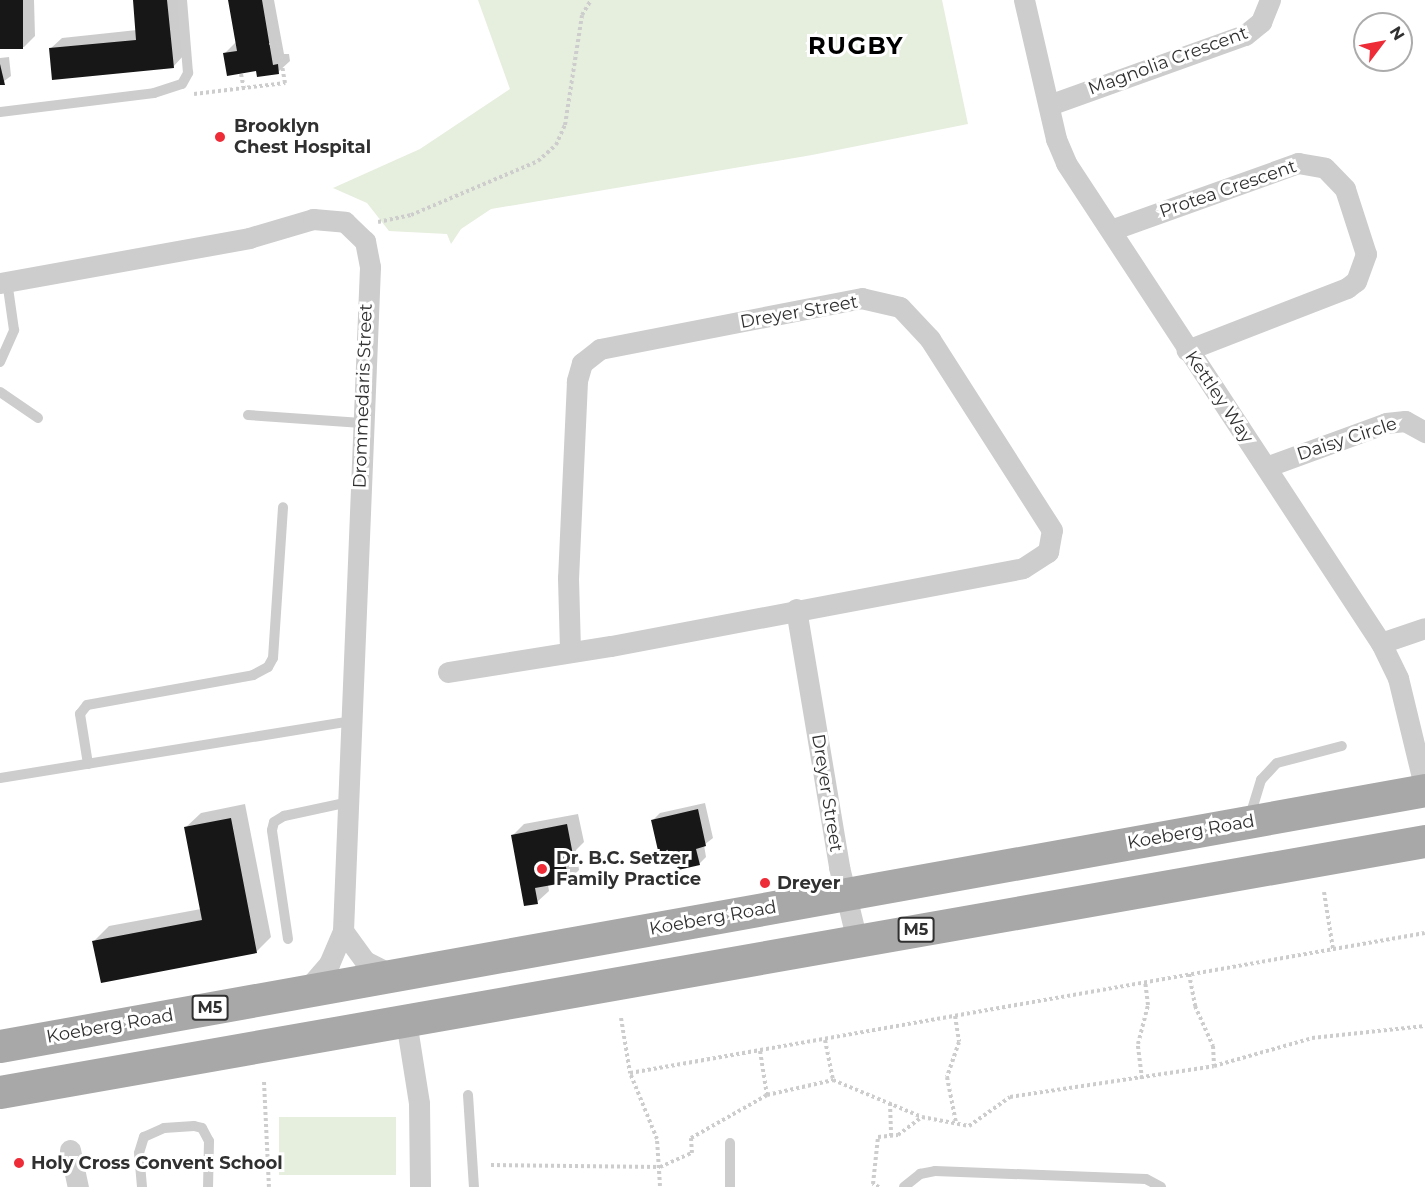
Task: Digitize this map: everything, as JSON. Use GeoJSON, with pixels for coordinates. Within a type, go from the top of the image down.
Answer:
{"type":"FeatureCollection","features":[{"type":"Feature","properties":{"kind":"main road","name":"Koeberg Road"},"geometry":{"type":"LineString","coordinates":[[0,1046],[1425,790]]}},
{"type":"Feature","properties":{"kind":"main road","name":"M5"},"geometry":{"type":"LineString","coordinates":[[0,1092],[1425,841]]}},
{"type":"Feature","properties":{"kind":"street","name":"Kettley Way"},"geometry":{"type":"LineString","coordinates":[[1024,0],[1056,139],[1066,163],[1381,643],[1404,699],[1425,790]]}},
{"type":"Feature","properties":{"kind":"street","name":"Magnolia Crescent"},"geometry":{"type":"LineString","coordinates":[[1049,105],[1245,35],[1261,22],[1270,0]]}},
{"type":"Feature","properties":{"kind":"street","name":"Protea Crescent"},"geometry":{"type":"LineString","coordinates":[[1111,230],[1298,163],[1324,168],[1344,189],[1366,254],[1356,281],[1347,288],[1187,350]]}},
{"type":"Feature","properties":{"kind":"street"},"geometry":{"type":"LineString","coordinates":[[4,282],[249,238],[313,219],[335,219],[352,228]]}},
{"type":"Feature","properties":{"kind":"street","name":"Drommedaris Street"},"geometry":{"type":"LineString","coordinates":[[303,992],[329,964],[343,931],[370,267],[365,241],[352,228]]}},
{"type":"Feature","properties":{"kind":"street","name":"Dreyer Street"},"geometry":{"type":"LineString","coordinates":[[448,672],[570,651],[1023,568],[1042,559],[1052,544],[1048,520],[930,339],[900,307],[862,298],[600,349],[582,363],[577,381],[570,651]]}},
{"type":"Feature","properties":{"kind":"street","name":"Daisy Circle"},"geometry":{"type":"LineString","coordinates":[[1266,466],[1386,423],[1405,421],[1425,432]]}},
{"type":"Feature","properties":{"kind":"street","name":"Dreyer Street"},"geometry":{"type":"LineString","coordinates":[[796,609],[839,867],[857,941]]}},
{"type":"Feature","properties":{"kind":"street"},"geometry":{"type":"LineString","coordinates":[[1381,643],[1425,628]]}},
{"type":"Feature","properties":{"kind":"street"},"geometry":{"type":"LineString","coordinates":[[343,931],[365,961],[394,975]]}},
{"type":"Feature","properties":{"kind":"street"},"geometry":{"type":"LineString","coordinates":[[406,1021],[419,1104],[420,1187]]}},
{"type":"Feature","properties":{"kind":"street"},"geometry":{"type":"LineString","coordinates":[[70,1150],[78,1187]]}},
{"type":"Feature","properties":{"kind":"lane"},"geometry":{"type":"LineString","coordinates":[[0,112],[154,93],[182,84],[188,73],[182,0]]}},
{"type":"Feature","properties":{"kind":"lane"},"geometry":{"type":"LineString","coordinates":[[0,362],[14,330],[4,282]]}},
{"type":"Feature","properties":{"kind":"lane"},"geometry":{"type":"LineString","coordinates":[[0,392],[38,418]]}},
{"type":"Feature","properties":{"kind":"lane"},"geometry":{"type":"LineString","coordinates":[[248,415],[362,423]]}},
{"type":"Feature","properties":{"kind":"lane"},"geometry":{"type":"LineString","coordinates":[[88,764],[80,714],[87,705],[253,675],[268,667],[273,658],[283,507]]}},
{"type":"Feature","properties":{"kind":"lane"},"geometry":{"type":"LineString","coordinates":[[0,778],[352,721]]}},
{"type":"Feature","properties":{"kind":"lane"},"geometry":{"type":"LineString","coordinates":[[1249,822],[1267,771],[1277,764],[1342,746]]}},
{"type":"Feature","properties":{"kind":"lane"},"geometry":{"type":"LineString","coordinates":[[288,939],[272,830],[274,822],[284,816],[349,802]]}},
{"type":"Feature","properties":{"kind":"lane"},"geometry":{"type":"LineString","coordinates":[[468,1095],[474,1187]]}},
{"type":"Feature","properties":{"kind":"lane"},"geometry":{"type":"LineString","coordinates":[[142,1187],[139,1153],[144,1137],[164,1128],[194,1126],[202,1128],[209,1141],[208,1187]]}},
{"type":"Feature","properties":{"kind":"lane"},"geometry":{"type":"LineString","coordinates":[[730,1143],[730,1187]]}},
{"type":"Feature","properties":{"kind":"lane"},"geometry":{"type":"LineString","coordinates":[[904,1187],[920,1174],[935,1171],[1146,1179],[1161,1187]]}},
{"type":"Feature","properties":{"kind":"path"},"geometry":{"type":"LineString","coordinates":[[352,228],[411,215],[538,161],[556,145],[565,124],[582,15],[591,0]]}},
{"type":"Feature","properties":{"kind":"path"},"geometry":{"type":"LineString","coordinates":[[182,84],[197,97],[285,83],[278,42],[270,45]]}},
{"type":"Feature","properties":{"kind":"path"},"geometry":{"type":"LineString","coordinates":[[241,74],[244,89]]}},
{"type":"Feature","properties":{"kind":"path"},"geometry":{"type":"LineString","coordinates":[[1324,892],[1334,949]]}},
{"type":"Feature","properties":{"kind":"path"},"geometry":{"type":"LineString","coordinates":[[630,1073],[1425,933]]}},
{"type":"Feature","properties":{"kind":"path"},"geometry":{"type":"LineString","coordinates":[[1189,974],[1195,1006],[1213,1046],[1214,1066]]}},
{"type":"Feature","properties":{"kind":"path"},"geometry":{"type":"LineString","coordinates":[[1142,1079],[1138,1044],[1148,1005],[1145,982]]}},
{"type":"Feature","properties":{"kind":"path"},"geometry":{"type":"LineString","coordinates":[[954,1016],[959,1042],[947,1077],[956,1123]]}},
{"type":"Feature","properties":{"kind":"path"},"geometry":{"type":"LineString","coordinates":[[621,1018],[625,1061],[657,1139],[660,1186]]}},
{"type":"Feature","properties":{"kind":"path"},"geometry":{"type":"LineString","coordinates":[[502,1165],[660,1167],[692,1153],[691,1138],[767,1095],[833,1080],[922,1117],[977,1124],[1010,1097],[1142,1079],[1214,1066],[1312,1038],[1425,1026]]}},
{"type":"Feature","properties":{"kind":"path"},"geometry":{"type":"LineString","coordinates":[[825,1040],[833,1080]]}},
{"type":"Feature","properties":{"kind":"path"},"geometry":{"type":"LineString","coordinates":[[760,1051],[767,1095]]}},
{"type":"Feature","properties":{"kind":"path"},"geometry":{"type":"LineString","coordinates":[[264,1082],[269,1187]]}},
{"type":"Feature","properties":{"kind":"path"},"geometry":{"type":"LineString","coordinates":[[890,1103],[891,1136]]}},
{"type":"Feature","properties":{"kind":"path"},"geometry":{"type":"LineString","coordinates":[[879,1187],[873,1184],[878,1137],[891,1136],[922,1117]]}},
{"type":"Feature","properties":{"kind":"green space"},"geometry":{"type":"Polygon","coordinates":[[[478,0],[942,0],[968,124],[812,155],[491,209],[461,229],[451,244],[447,234],[389,231],[367,203],[333,188],[420,149],[510,89],[478,0]]]}},
{"type":"Feature","properties":{"kind":"green space"},"geometry":{"type":"Polygon","coordinates":[[[279,1117],[396,1117],[396,1175],[279,1175],[279,1117]]]}},
{"type":"Feature","properties":{"kind":"building"},"geometry":{"type":"Polygon","coordinates":[[[0,0],[23,0],[23,49],[0,49],[0,0]]]}},
{"type":"Feature","properties":{"kind":"building"},"geometry":{"type":"Polygon","coordinates":[[[133,0],[167,0],[174,68],[52,80],[49,48],[136,40],[133,0]]]}},
{"type":"Feature","properties":{"kind":"building"},"geometry":{"type":"Polygon","coordinates":[[[228,0],[262,0],[273,65],[278,64],[279,74],[257,77],[256,71],[227,76],[223,53],[237,51],[228,0]]]}},
{"type":"Feature","properties":{"kind":"building"},"geometry":{"type":"Polygon","coordinates":[[[0,64],[5,85],[0,85],[0,64]]]}},
{"type":"Feature","properties":{"kind":"building"},"geometry":{"type":"Polygon","coordinates":[[[698,809],[706,846],[696,849],[700,865],[678,870],[673,851],[659,855],[651,820],[698,809]]]}},
{"type":"Feature","properties":{"kind":"building"},"geometry":{"type":"Polygon","coordinates":[[[231,818],[257,953],[101,983],[92,941],[202,920],[184,827],[231,818]]]}},
{"type":"Feature","properties":{"kind":"building","name":"Dr. B.C. Setzer Family Practice"},"geometry":{"type":"Polygon","coordinates":[[[567,824],[573,855],[564,857],[569,882],[535,888],[538,904],[524,906],[511,835],[567,824]]]}},
{"type":"Feature","properties":{"kind":"place","name":"Brooklyn Chest Hospital"},"geometry":{"type":"Point","coordinates":[220,137]}},
{"type":"Feature","properties":{"kind":"place","name":"Dr. B.C. Setzer Family Practice"},"geometry":{"type":"Point","coordinates":[542,869]}},
{"type":"Feature","properties":{"kind":"place","name":"Dreyer"},"geometry":{"type":"Point","coordinates":[765,883]}},
{"type":"Feature","properties":{"kind":"place","name":"Holy Cross Convent School"},"geometry":{"type":"Point","coordinates":[19,1163]}},
{"type":"Feature","properties":{"kind":"district","name":"RUGBY"},"geometry":{"type":"Point","coordinates":[856,46]}}]}
